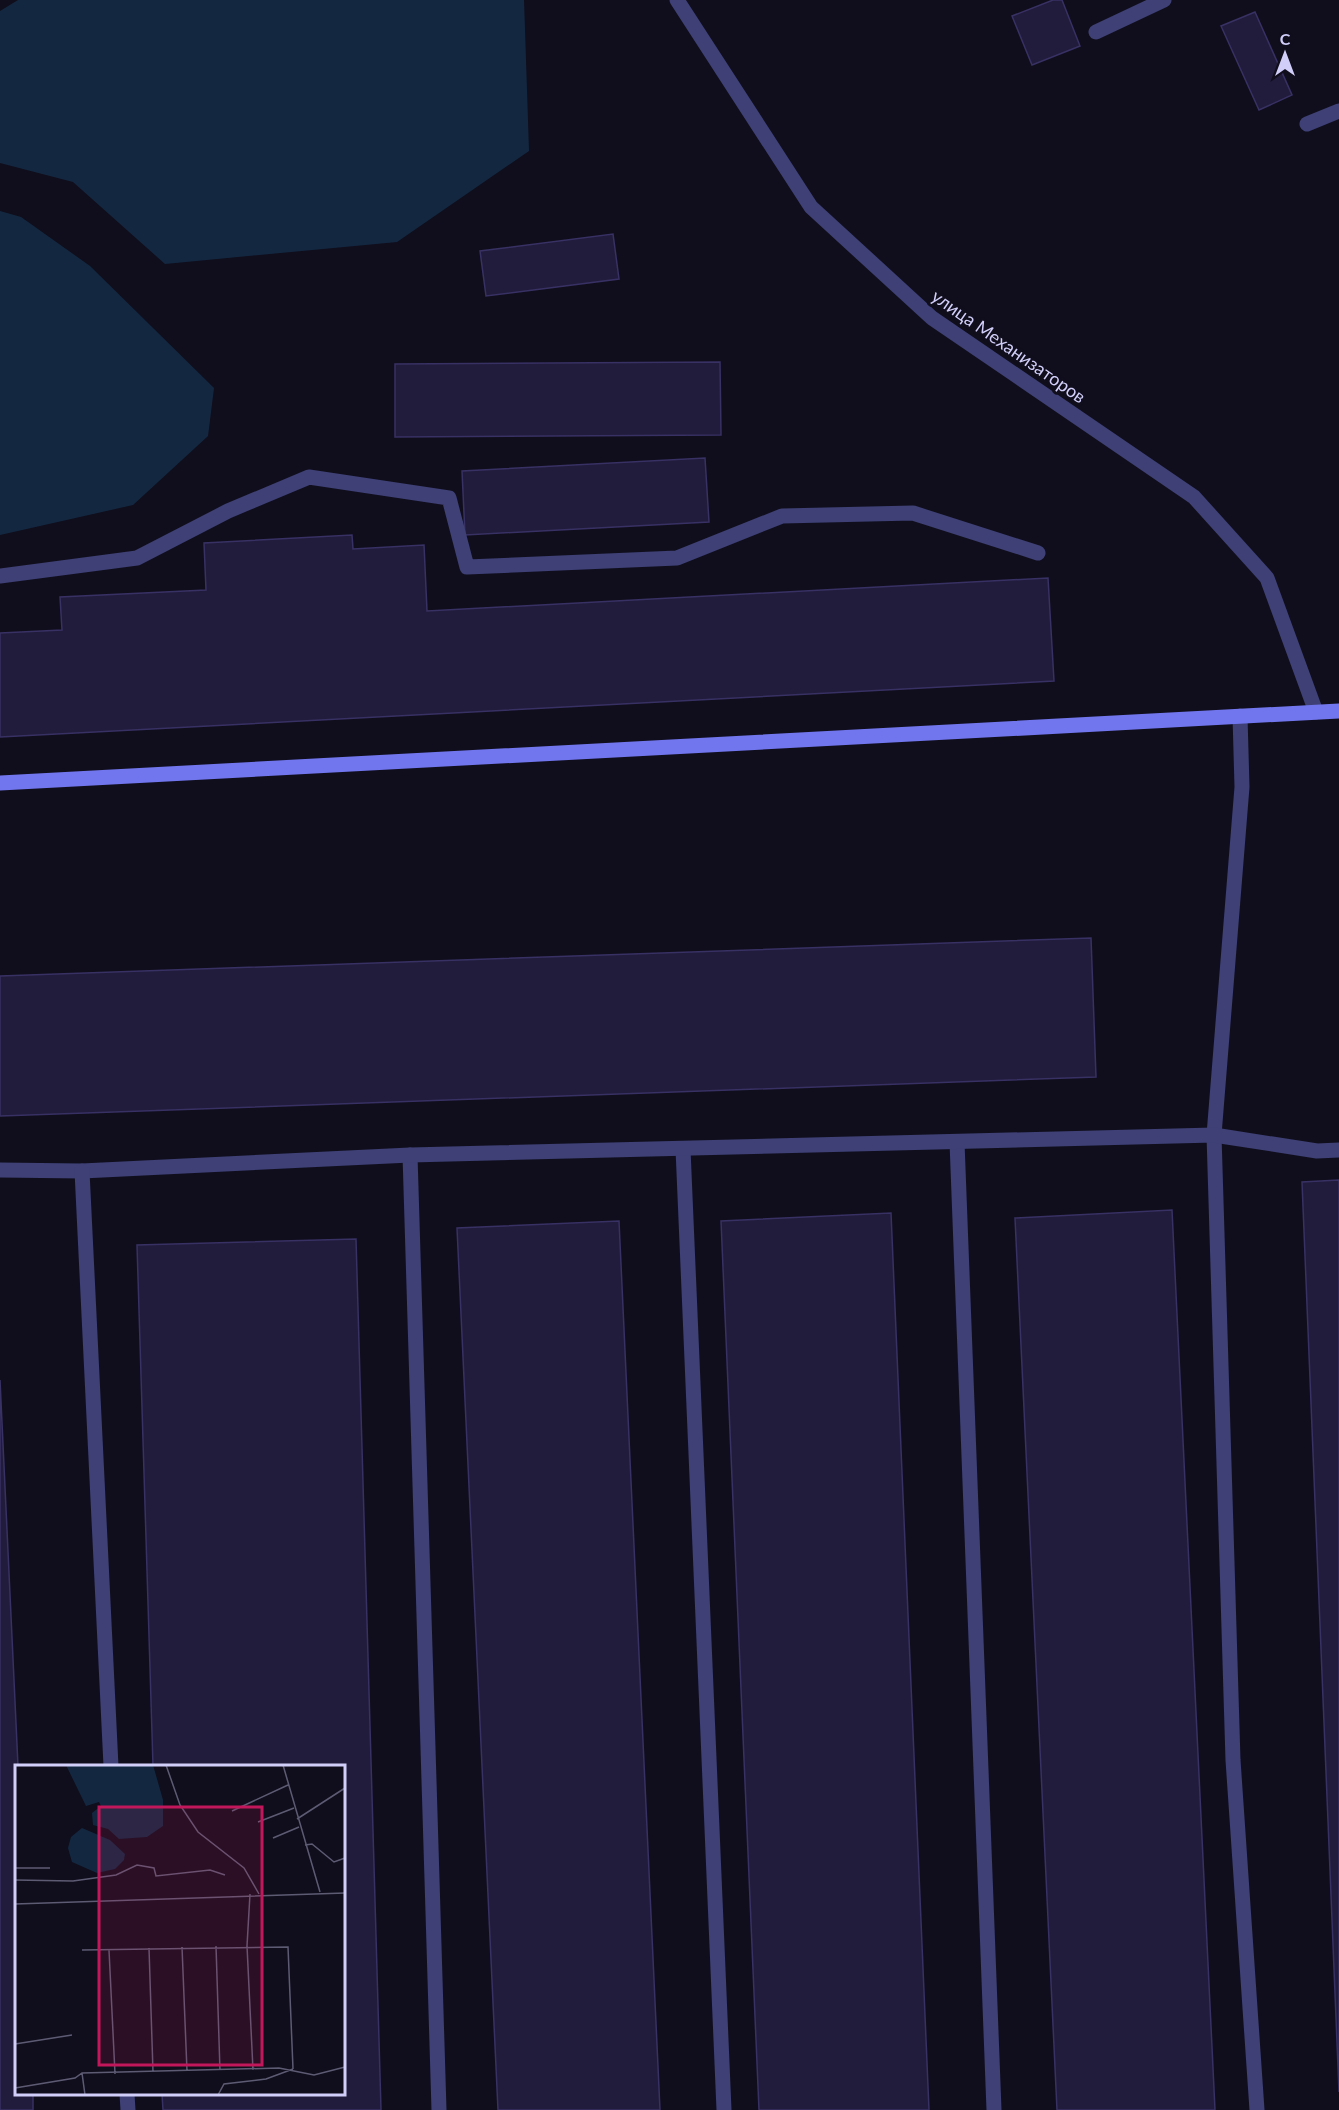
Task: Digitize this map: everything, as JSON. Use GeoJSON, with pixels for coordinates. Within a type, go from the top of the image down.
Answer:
{"type":"FeatureCollection","features":[{"type":"Feature","properties":{"kind":"street","name":"улица Механизаторов"},"geometry":{"type":"LineString","coordinates":[[677,0],[811,207],[932,318],[1194,497],[1267,578],[1316,712]]}},
{"type":"Feature","properties":{"kind":"street"},"geometry":{"type":"LineString","coordinates":[[1096,32],[1164,0]]}},
{"type":"Feature","properties":{"kind":"street"},"geometry":{"type":"LineString","coordinates":[[1307,124],[1339,111]]}},
{"type":"Feature","properties":{"kind":"street"},"geometry":{"type":"LineString","coordinates":[[0,576],[137,558],[228,511],[309,477],[449,498],[467,567],[677,558],[782,516],[913,513],[1038,554]]}},
{"type":"Feature","properties":{"kind":"street"},"geometry":{"type":"LineString","coordinates":[[0,783],[1339,711]]}},
{"type":"Feature","properties":{"kind":"street"},"geometry":{"type":"LineString","coordinates":[[1240,716],[1242,787],[1214,1135],[1233,1760],[1257,2110]]}},
{"type":"Feature","properties":{"kind":"street"},"geometry":{"type":"LineString","coordinates":[[0,1170],[82,1171],[410,1155],[1214,1135],[1317,1151],[1339,1150]]}},
{"type":"Feature","properties":{"kind":"street"},"geometry":{"type":"LineString","coordinates":[[957,1142],[994,2110]]}},
{"type":"Feature","properties":{"kind":"street"},"geometry":{"type":"LineString","coordinates":[[683,1149],[724,2110]]}},
{"type":"Feature","properties":{"kind":"street"},"geometry":{"type":"LineString","coordinates":[[410,1155],[439,2110]]}},
{"type":"Feature","properties":{"kind":"street"},"geometry":{"type":"LineString","coordinates":[[82,1171],[111,1765]]}},
{"type":"Feature","properties":{"kind":"street"},"geometry":{"type":"LineString","coordinates":[[127,2095],[128,2110]]}},
{"type":"Feature","properties":{"kind":"water"},"geometry":{"type":"Polygon","coordinates":[[[18,0],[524,0],[529,151],[397,242],[165,264],[73,182],[0,163],[0,11],[18,0]]]}},
{"type":"Feature","properties":{"kind":"water"},"geometry":{"type":"Polygon","coordinates":[[[0,211],[21,217],[90,266],[214,388],[208,436],[133,505],[0,535],[0,211]]]}},
{"type":"Feature","properties":{"kind":"building"},"geometry":{"type":"Polygon","coordinates":[[[1053,0],[1062,0],[1080,46],[1032,65],[1012,16],[1053,0]]]}},
{"type":"Feature","properties":{"kind":"building"},"geometry":{"type":"Polygon","coordinates":[[[1255,12],[1292,95],[1259,110],[1221,26],[1255,12]]]}},
{"type":"Feature","properties":{"kind":"building"},"geometry":{"type":"Polygon","coordinates":[[[613,234],[619,279],[486,296],[480,251],[613,234]]]}},
{"type":"Feature","properties":{"kind":"building"},"geometry":{"type":"Polygon","coordinates":[[[720,362],[721,435],[395,437],[395,364],[720,362]]]}},
{"type":"Feature","properties":{"kind":"building"},"geometry":{"type":"Polygon","coordinates":[[[705,458],[709,522],[465,535],[462,471],[705,458]]]}},
{"type":"Feature","properties":{"kind":"building"},"geometry":{"type":"Polygon","coordinates":[[[352,535],[353,549],[424,545],[427,611],[1048,578],[1054,681],[0,737],[0,633],[62,630],[60,597],[206,590],[204,543],[352,535]]]}},
{"type":"Feature","properties":{"kind":"building"},"geometry":{"type":"Polygon","coordinates":[[[1091,938],[1096,1077],[0,1116],[0,976],[1091,938]]]}},
{"type":"Feature","properties":{"kind":"building"},"geometry":{"type":"Polygon","coordinates":[[[1339,1180],[1339,2092],[1302,1182],[1339,1180]]]}},
{"type":"Feature","properties":{"kind":"building"},"geometry":{"type":"Polygon","coordinates":[[[1172,1210],[1215,2110],[1057,2110],[1015,1218],[1172,1210]]]}},
{"type":"Feature","properties":{"kind":"building"},"geometry":{"type":"Polygon","coordinates":[[[891,1213],[929,2110],[759,2110],[721,1221],[891,1213]]]}},
{"type":"Feature","properties":{"kind":"building"},"geometry":{"type":"Polygon","coordinates":[[[619,1221],[660,2110],[498,2110],[457,1228],[619,1221]]]}},
{"type":"Feature","properties":{"kind":"building"},"geometry":{"type":"Polygon","coordinates":[[[356,1239],[381,2110],[163,2110],[162,2095],[345,2095],[345,1765],[153,1765],[137,1245],[356,1239]]]}},
{"type":"Feature","properties":{"kind":"building"},"geometry":{"type":"Polygon","coordinates":[[[0,1380],[18,1765],[15,1765],[15,2095],[33,2095],[33,2110],[0,2110],[0,1380]]]}}]}
